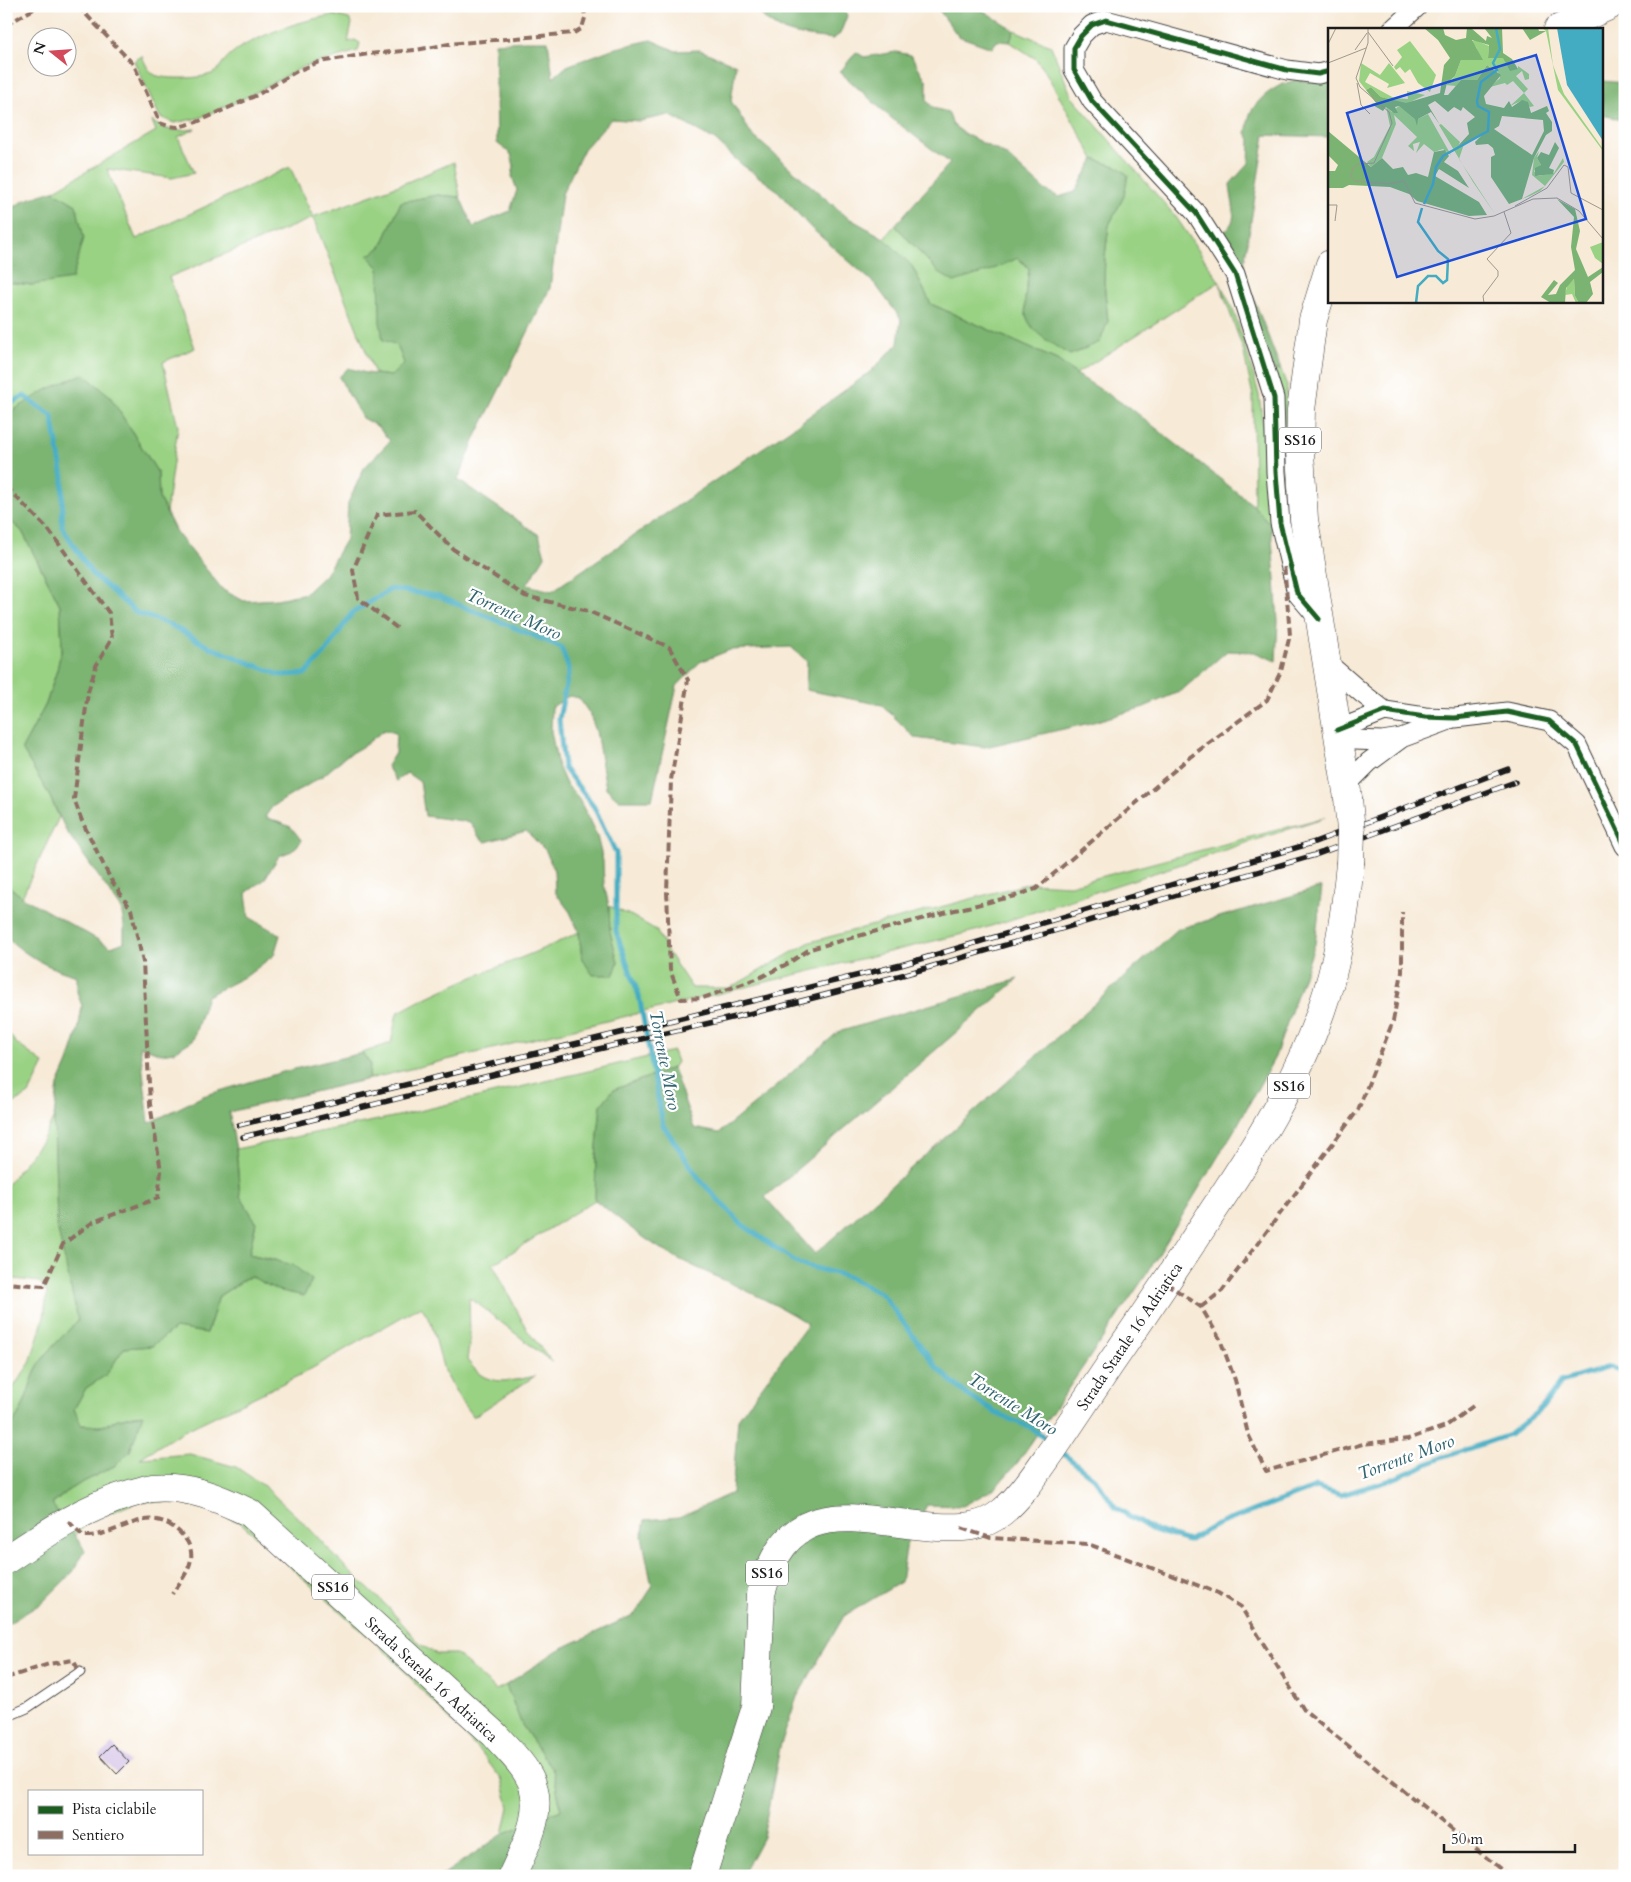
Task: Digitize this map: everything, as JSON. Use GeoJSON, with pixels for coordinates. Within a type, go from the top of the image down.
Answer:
{"type":"FeatureCollection","features":[{"type":"Feature","properties":{"kind":"main road"},"geometry":{"type":"LineString","coordinates":[[1560,28],[1609,6]]}},
{"type":"Feature","properties":{"kind":"main road","name":"SS16"},"geometry":{"type":"LineString","coordinates":[[1326,662],[1304,519],[1300,430],[1306,364],[1313,320],[1328,271]]}},
{"type":"Feature","properties":{"kind":"main road","name":"Strada Statale 16 Adriatica"},"geometry":{"type":"LineString","coordinates":[[702,1876],[756,1707],[761,1594],[766,1576],[779,1551],[791,1536],[806,1526],[832,1518],[867,1519],[960,1528],[990,1521],[1004,1511],[1034,1476],[1166,1283],[1258,1144],[1298,1068],[1322,1011],[1338,953],[1346,909],[1350,864],[1351,831],[1347,791],[1326,662]]}},
{"type":"Feature","properties":{"kind":"main road","name":"Strada Statale 16 Adriatica"},"geometry":{"type":"LineString","coordinates":[[6,1560],[59,1525],[110,1500],[152,1488],[196,1492],[218,1497],[250,1513],[495,1735],[528,1774],[534,1789],[534,1824],[529,1840],[512,1876]]}},
{"type":"Feature","properties":{"kind":"street"},"geometry":{"type":"LineString","coordinates":[[1393,28],[1418,6]]}},
{"type":"Feature","properties":{"kind":"street"},"geometry":{"type":"LineString","coordinates":[[1319,619],[1297,593],[1280,523],[1276,472],[1274,398],[1235,274],[1196,214],[1092,101],[1074,70],[1074,48],[1081,36],[1092,25],[1106,20],[1286,70],[1318,74],[1328,72]]}},
{"type":"Feature","properties":{"kind":"street"},"geometry":{"type":"LineString","coordinates":[[1276,472],[1288,492],[1303,498]]}},
{"type":"Feature","properties":{"kind":"street"},"geometry":{"type":"LineString","coordinates":[[1326,662],[1385,711]]}},
{"type":"Feature","properties":{"kind":"street"},"geometry":{"type":"LineString","coordinates":[[1338,730],[1385,711],[1455,718],[1507,712],[1549,721],[1577,745],[1625,846]]}},
{"type":"Feature","properties":{"kind":"street"},"geometry":{"type":"LineString","coordinates":[[1338,730],[1355,740],[1382,741],[1400,738],[1455,718]]}},
{"type":"Feature","properties":{"kind":"street"},"geometry":{"type":"LineString","coordinates":[[1347,791],[1369,762],[1400,738]]}},
{"type":"Feature","properties":{"kind":"lane"},"geometry":{"type":"LineString","coordinates":[[6,1716],[27,1708],[80,1672]]}},
{"type":"Feature","properties":{"kind":"green space"},"geometry":{"type":"Polygon","coordinates":[[[762,6],[844,6],[847,16],[840,34],[833,39],[813,37],[793,33],[775,26],[760,13],[762,6]]]}},
{"type":"Feature","properties":{"kind":"green space"},"geometry":{"type":"Polygon","coordinates":[[[936,6],[976,6],[1014,30],[1010,42],[997,41],[992,48],[958,36],[936,6]]]}},
{"type":"Feature","properties":{"kind":"green space"},"geometry":{"type":"Polygon","coordinates":[[[333,15],[349,19],[352,23],[348,42],[355,40],[360,43],[358,51],[305,66],[241,100],[199,118],[174,123],[160,117],[134,61],[142,56],[150,71],[160,77],[185,78],[203,76],[216,71],[238,49],[263,36],[312,19],[333,15]]]}},
{"type":"Feature","properties":{"kind":"green space"},"geometry":{"type":"Polygon","coordinates":[[[1014,30],[1051,46],[1072,97],[1176,217],[1219,281],[1232,307],[1244,341],[1259,395],[1266,448],[1271,525],[1254,507],[1253,396],[1243,349],[1219,282],[1076,374],[1057,360],[931,304],[912,266],[884,238],[895,225],[939,273],[989,271],[1017,258],[1029,268],[1025,309],[1108,321],[1104,282],[1105,256],[1109,225],[1124,196],[1118,167],[1094,159],[1045,71],[1036,59],[1010,42],[1014,30]]]}},
{"type":"Feature","properties":{"kind":"green space"},"geometry":{"type":"Polygon","coordinates":[[[651,40],[676,51],[700,50],[736,65],[731,101],[752,135],[847,217],[884,238],[912,266],[931,304],[1057,360],[1133,410],[1253,505],[1271,525],[1278,621],[1276,661],[1254,652],[1227,651],[1181,691],[1144,707],[1090,723],[985,747],[915,738],[882,705],[806,690],[807,661],[791,647],[730,650],[700,662],[677,686],[652,800],[619,800],[606,788],[596,731],[589,713],[579,698],[569,696],[552,707],[551,731],[558,766],[566,784],[578,797],[597,836],[603,861],[604,884],[609,906],[610,932],[618,962],[614,975],[593,975],[582,959],[579,932],[570,912],[555,892],[554,871],[546,851],[526,831],[486,842],[479,837],[470,822],[425,816],[420,782],[407,773],[396,781],[387,766],[395,753],[396,733],[384,730],[365,745],[346,756],[324,775],[272,807],[265,817],[291,827],[302,841],[292,851],[279,856],[264,880],[246,893],[249,917],[280,935],[274,955],[248,975],[207,996],[193,1040],[174,1052],[161,1054],[140,1046],[149,1123],[203,1096],[286,1071],[362,1053],[370,1063],[369,1079],[229,1112],[236,1149],[240,1196],[256,1222],[249,1254],[293,1265],[312,1280],[304,1296],[277,1290],[250,1276],[219,1296],[207,1333],[175,1328],[152,1346],[124,1348],[106,1375],[86,1388],[74,1409],[81,1425],[102,1426],[118,1419],[143,1414],[130,1451],[116,1465],[70,1489],[52,1504],[85,1550],[73,1572],[42,1603],[6,1625],[6,1432],[21,1409],[39,1365],[49,1351],[78,1320],[57,1226],[54,1117],[58,1085],[78,1031],[82,1006],[77,992],[77,976],[39,961],[6,937],[6,884],[22,897],[111,947],[124,942],[124,925],[121,908],[67,832],[48,793],[22,749],[46,704],[57,670],[62,647],[60,605],[22,531],[6,517],[6,415],[46,390],[83,374],[109,395],[158,473],[159,498],[176,532],[223,590],[244,601],[277,599],[306,593],[325,575],[346,539],[348,503],[364,468],[390,441],[377,426],[362,418],[339,377],[348,368],[366,373],[391,376],[404,363],[397,345],[383,340],[380,322],[379,268],[368,256],[381,247],[401,202],[437,195],[460,197],[473,227],[510,211],[517,190],[512,176],[514,166],[511,154],[497,143],[495,43],[548,41],[553,78],[567,66],[612,49],[651,40]],[[669,115],[640,121],[611,119],[584,149],[562,194],[550,288],[476,436],[458,480],[539,535],[545,556],[527,585],[552,591],[801,422],[870,372],[898,344],[901,319],[875,284],[810,227],[777,190],[741,164],[715,140],[669,115]]]}},
{"type":"Feature","properties":{"kind":"green space"},"geometry":{"type":"Polygon","coordinates":[[[856,52],[864,57],[896,52],[911,55],[927,82],[927,101],[933,108],[948,112],[953,125],[965,134],[1006,155],[1045,190],[1059,197],[1075,192],[1094,159],[1118,167],[1128,175],[1124,196],[1109,225],[1104,282],[1108,321],[1100,342],[1070,355],[1035,330],[1026,316],[1025,308],[1029,268],[1018,258],[989,271],[954,282],[939,273],[895,225],[950,163],[890,117],[840,72],[856,52]]]}},
{"type":"Feature","properties":{"kind":"green space"},"geometry":{"type":"Polygon","coordinates":[[[1297,80],[1328,83],[1328,137],[1265,135],[1243,270],[1281,370],[1273,369],[1218,237],[1233,220],[1230,184],[1249,163],[1250,139],[1246,133],[1251,112],[1261,99],[1272,90],[1297,80]]]}},
{"type":"Feature","properties":{"kind":"green space"},"geometry":{"type":"Polygon","coordinates":[[[1604,81],[1625,83],[1625,120],[1604,115],[1604,81]]]}},
{"type":"Feature","properties":{"kind":"green space"},"geometry":{"type":"Polygon","coordinates":[[[152,121],[157,125],[172,130],[195,129],[178,137],[194,173],[172,178],[107,169],[136,239],[290,167],[313,217],[407,182],[454,162],[460,197],[437,195],[401,202],[381,247],[369,256],[379,268],[380,293],[404,363],[391,376],[375,374],[313,218],[169,277],[195,348],[163,362],[178,427],[166,512],[159,498],[158,473],[109,395],[17,410],[6,415],[6,282],[32,285],[76,205],[53,191],[156,131],[152,121]]]}},
{"type":"Feature","properties":{"kind":"green space"},"geometry":{"type":"Polygon","coordinates":[[[53,191],[76,205],[84,238],[72,279],[32,285],[6,282],[6,212],[25,200],[53,191]]]}},
{"type":"Feature","properties":{"kind":"green space"},"geometry":{"type":"Polygon","coordinates":[[[1273,369],[1281,370],[1287,386],[1285,433],[1288,471],[1284,460],[1273,369]]]}},
{"type":"Feature","properties":{"kind":"green space"},"geometry":{"type":"Polygon","coordinates":[[[6,517],[22,531],[60,605],[62,647],[46,704],[22,749],[48,793],[59,817],[22,897],[6,884],[6,517]]]}},
{"type":"Feature","properties":{"kind":"green space"},"geometry":{"type":"Polygon","coordinates":[[[1326,817],[979,930],[369,1079],[370,1063],[362,1053],[391,1043],[397,1013],[441,991],[534,953],[579,932],[582,959],[618,962],[610,932],[609,906],[632,916],[656,930],[667,951],[692,988],[730,988],[810,942],[1030,883],[1070,885],[1326,817]]]}},
{"type":"Feature","properties":{"kind":"green space"},"geometry":{"type":"Polygon","coordinates":[[[1322,887],[1315,944],[1275,1057],[1238,1124],[1148,1272],[1018,1462],[995,1488],[963,1506],[927,1505],[907,1542],[901,1582],[844,1616],[797,1697],[780,1747],[763,1837],[742,1876],[441,1876],[503,1834],[561,1810],[553,1770],[522,1725],[506,1685],[558,1650],[635,1614],[652,1587],[642,1536],[645,1520],[679,1517],[732,1493],[738,1419],[808,1324],[761,1298],[670,1254],[636,1232],[595,1200],[596,1157],[601,1105],[613,1090],[673,1068],[694,1128],[719,1133],[838,1032],[1018,979],[765,1197],[815,1254],[1178,929],[1322,887]]]}},
{"type":"Feature","properties":{"kind":"green space"},"geometry":{"type":"Polygon","coordinates":[[[6,1030],[16,1043],[44,1064],[29,1094],[6,1108],[6,1030]]]}},
{"type":"Feature","properties":{"kind":"green space"},"geometry":{"type":"Polygon","coordinates":[[[673,1051],[677,1062],[673,1068],[613,1090],[601,1105],[596,1157],[595,1200],[493,1264],[527,1330],[553,1363],[469,1297],[470,1338],[467,1360],[470,1364],[481,1375],[493,1380],[514,1380],[535,1376],[473,1417],[461,1401],[444,1371],[431,1322],[421,1306],[302,1374],[180,1433],[140,1458],[190,1454],[236,1467],[264,1486],[308,1527],[349,1571],[387,1606],[421,1645],[437,1654],[456,1654],[496,1690],[506,1685],[522,1725],[553,1770],[561,1810],[503,1834],[509,1807],[502,1780],[482,1754],[389,1655],[241,1523],[212,1510],[175,1502],[139,1501],[89,1522],[74,1536],[52,1505],[70,1489],[116,1465],[130,1451],[142,1414],[118,1419],[102,1426],[81,1425],[74,1409],[86,1388],[106,1375],[124,1348],[152,1346],[175,1328],[207,1333],[219,1296],[251,1276],[277,1290],[304,1295],[312,1280],[277,1260],[249,1254],[256,1222],[240,1196],[236,1149],[398,1116],[673,1051]]]}},
{"type":"Feature","properties":{"kind":"green space"},"geometry":{"type":"Polygon","coordinates":[[[54,1117],[57,1226],[79,1320],[43,1358],[36,1370],[17,1417],[6,1432],[6,1398],[30,1363],[44,1317],[47,1293],[40,1282],[6,1278],[6,1186],[42,1141],[54,1117]]]}},
{"type":"Feature","properties":{"kind":"building"},"geometry":{"type":"Polygon","coordinates":[[[112,1744],[129,1762],[117,1774],[100,1756],[112,1744]]]}},
{"type":"Feature","properties":{"kind":"waterway","name":"Torrente Moro"},"geometry":{"type":"LineString","coordinates":[[6,406],[24,396],[52,416],[63,477],[62,527],[92,574],[137,613],[169,624],[207,646],[280,675],[305,674],[325,653],[352,613],[391,589],[438,596],[561,647],[569,670],[559,719],[564,768],[594,807],[616,853],[616,932],[639,996],[663,1125],[700,1180],[740,1223],[799,1264],[846,1276],[882,1294],[938,1369],[966,1394],[1002,1416],[1030,1427],[1049,1442]]}},
{"type":"Feature","properties":{"kind":"waterway","name":"Torrente Moro"},"geometry":{"type":"LineString","coordinates":[[1061,1452],[1094,1478],[1116,1508],[1151,1529],[1188,1541],[1214,1526],[1316,1487],[1341,1495],[1388,1481],[1444,1457],[1509,1435],[1542,1408],[1561,1382],[1610,1367],[1625,1372]]}},
{"type":"Feature","properties":{"kind":"railway"},"geometry":{"type":"LineString","coordinates":[[239,1125],[901,965],[1312,843],[1508,769]]}},
{"type":"Feature","properties":{"kind":"railway"},"geometry":{"type":"LineString","coordinates":[[243,1137],[906,974],[1315,855],[1515,782]]}},
{"type":"Feature","properties":{"kind":"marked path"},"geometry":{"type":"LineString","coordinates":[[6,25],[39,6]]}},
{"type":"Feature","properties":{"kind":"marked path"},"geometry":{"type":"LineString","coordinates":[[78,6],[134,65],[160,123],[178,127],[197,122],[257,95],[297,71],[319,62],[449,44],[574,33],[582,28],[585,18],[584,6]]}},
{"type":"Feature","properties":{"kind":"marked path"},"geometry":{"type":"LineString","coordinates":[[6,487],[48,529],[109,613],[112,638],[96,666],[88,692],[74,799],[82,821],[111,880],[131,909],[143,962],[150,1104],[161,1171],[158,1198],[93,1222],[63,1244],[44,1286],[6,1283]]}},
{"type":"Feature","properties":{"kind":"marked path"},"geometry":{"type":"LineString","coordinates":[[397,628],[358,598],[353,570],[377,515],[415,511],[453,549],[525,596],[588,611],[669,647],[688,680],[671,780],[667,892],[670,970],[681,999],[703,998],[759,978],[787,964],[810,949],[1036,889],[1190,757],[1267,700],[1281,671],[1290,635],[1284,563]]}},
{"type":"Feature","properties":{"kind":"marked path"},"geometry":{"type":"LineString","coordinates":[[1201,1307],[1222,1291],[1358,1110],[1393,1021],[1402,972],[1402,912]]}},
{"type":"Feature","properties":{"kind":"marked path"},"geometry":{"type":"LineString","coordinates":[[1166,1283],[1201,1307],[1220,1339],[1235,1380],[1248,1434],[1266,1471],[1363,1444],[1408,1439],[1446,1426],[1473,1406]]}},
{"type":"Feature","properties":{"kind":"marked path"},"geometry":{"type":"LineString","coordinates":[[68,1521],[83,1536],[109,1532],[134,1522],[146,1520],[158,1520],[170,1525],[183,1536],[191,1551],[191,1559],[186,1573],[172,1594]]}},
{"type":"Feature","properties":{"kind":"marked path"},"geometry":{"type":"LineString","coordinates":[[961,1528],[991,1538],[1088,1544],[1218,1593],[1241,1607],[1304,1710],[1509,1876]]}},
{"type":"Feature","properties":{"kind":"marked path"},"geometry":{"type":"LineString","coordinates":[[6,1678],[49,1664],[73,1660],[80,1672]]}},
{"type":"Feature","properties":{"kind":"cycle path"},"geometry":{"type":"LineString","coordinates":[[1319,619],[1297,593],[1280,523],[1276,472],[1274,398],[1235,274],[1196,213],[1092,101],[1074,70],[1074,48],[1081,36],[1092,25],[1106,20],[1287,70],[1318,74],[1328,72]]}},
{"type":"Feature","properties":{"kind":"cycle path"},"geometry":{"type":"LineString","coordinates":[[1337,730],[1385,711],[1425,717],[1455,718],[1507,712],[1549,721],[1577,745],[1625,846]]}}]}
